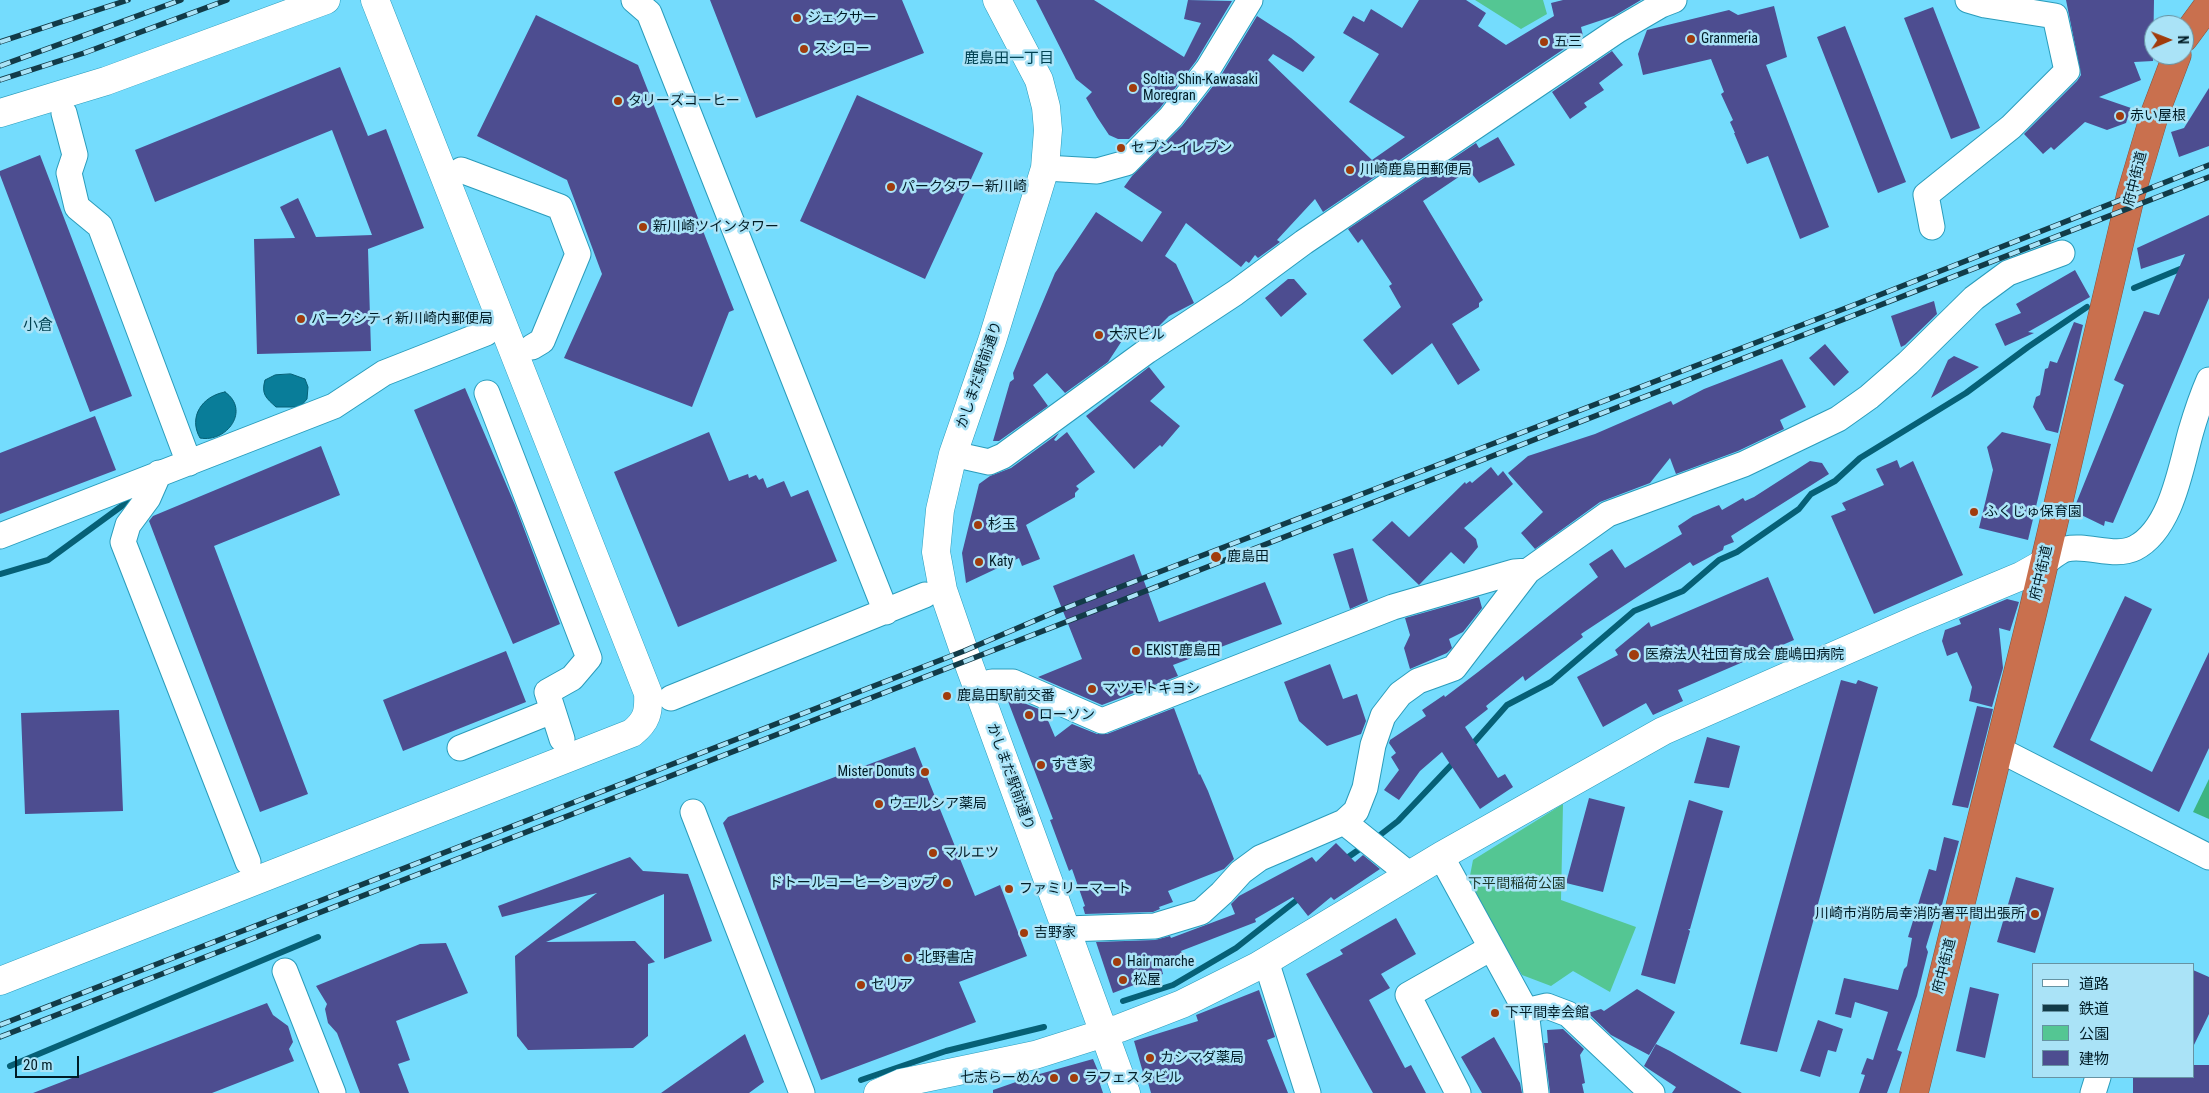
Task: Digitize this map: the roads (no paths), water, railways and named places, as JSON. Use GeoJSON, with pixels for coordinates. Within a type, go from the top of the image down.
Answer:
{"type":"FeatureCollection","features":[{"type":"Feature","properties":{"kind":"highway"},"geometry":{"type":"LineString","coordinates":[[2194,24],[2209,4]]}},
{"type":"Feature","properties":{"kind":"highway","name":"府中街道"},"geometry":{"type":"LineString","coordinates":[[1914,1093],[2044,563],[2131,194],[2155,113],[2173,65]]}},
{"type":"Feature","properties":{"kind":"street"},"geometry":{"type":"LineString","coordinates":[[0,113],[106,81],[326,0]]}},
{"type":"Feature","properties":{"kind":"street"},"geometry":{"type":"LineString","coordinates":[[0,981],[632,733],[643,725],[649,713],[648,693],[375,0]]}},
{"type":"Feature","properties":{"kind":"street"},"geometry":{"type":"LineString","coordinates":[[634,0],[650,13],[886,612]]}},
{"type":"Feature","properties":{"kind":"street","name":"かしまだ駅前通り"},"geometry":{"type":"LineString","coordinates":[[998,0],[1039,80],[1046,107],[1048,130],[1045,168],[992,342],[953,454],[940,510],[936,552],[944,590],[976,686],[1126,1093]]}},
{"type":"Feature","properties":{"kind":"street"},"geometry":{"type":"LineString","coordinates":[[1045,168],[1097,171],[1126,163],[1171,117],[1208,69],[1250,0]]}},
{"type":"Feature","properties":{"kind":"street"},"geometry":{"type":"LineString","coordinates":[[953,454],[989,462],[1003,456],[1147,351],[1235,293],[1329,225],[1632,22],[1674,0]]}},
{"type":"Feature","properties":{"kind":"street"},"geometry":{"type":"LineString","coordinates":[[1932,227],[1926,195],[2011,128],[2067,71],[2055,16],[1985,5],[1968,0]]}},
{"type":"Feature","properties":{"kind":"street"},"geometry":{"type":"LineString","coordinates":[[64,113],[75,155],[69,173],[77,207],[100,226],[189,463]]}},
{"type":"Feature","properties":{"kind":"street"},"geometry":{"type":"LineString","coordinates":[[461,170],[560,207],[578,254],[542,341],[532,347]]}},
{"type":"Feature","properties":{"kind":"street"},"geometry":{"type":"LineString","coordinates":[[1066,929],[1155,926],[1201,912],[1241,872],[1260,858],[1344,822],[1356,811],[1365,788],[1373,745],[1383,716],[1400,694],[1418,681],[1454,668],[1528,571],[1608,514],[1744,464],[1838,419],[1869,397],[1908,363],[1974,298],[2008,273],[2062,253]]}},
{"type":"Feature","properties":{"kind":"street"},"geometry":{"type":"LineString","coordinates":[[0,536],[334,406],[384,373],[486,333]]}},
{"type":"Feature","properties":{"kind":"street"},"geometry":{"type":"LineString","coordinates":[[878,1093],[901,1083],[1035,1054],[1105,1032],[1182,1004],[1266,961],[1441,856],[1663,731],[1913,621],[2021,576],[2066,549],[2118,551],[2134,549],[2148,538],[2172,502],[2191,430],[2209,380]]}},
{"type":"Feature","properties":{"kind":"street"},"geometry":{"type":"LineString","coordinates":[[487,393],[588,658],[572,678],[547,692],[562,739]]}},
{"type":"Feature","properties":{"kind":"street"},"geometry":{"type":"LineString","coordinates":[[159,474],[148,498],[128,525],[123,542],[248,862]]}},
{"type":"Feature","properties":{"kind":"street"},"geometry":{"type":"LineString","coordinates":[[976,686],[992,682],[1013,682],[1102,721],[1393,607],[1514,572],[1528,571]]}},
{"type":"Feature","properties":{"kind":"street"},"geometry":{"type":"LineString","coordinates":[[671,698],[925,595]]}},
{"type":"Feature","properties":{"kind":"street"},"geometry":{"type":"LineString","coordinates":[[460,748],[552,711]]}},
{"type":"Feature","properties":{"kind":"street"},"geometry":{"type":"LineString","coordinates":[[1998,749],[2209,856]]}},
{"type":"Feature","properties":{"kind":"street"},"geometry":{"type":"LineString","coordinates":[[692,812],[802,1093]]}},
{"type":"Feature","properties":{"kind":"street"},"geometry":{"type":"LineString","coordinates":[[1344,822],[1410,875]]}},
{"type":"Feature","properties":{"kind":"street"},"geometry":{"type":"LineString","coordinates":[[1441,856],[1526,1011],[1536,1093]]}},
{"type":"Feature","properties":{"kind":"street"},"geometry":{"type":"LineString","coordinates":[[1458,1093],[1408,995],[1491,948]]}},
{"type":"Feature","properties":{"kind":"street"},"geometry":{"type":"LineString","coordinates":[[1266,961],[1308,1093]]}},
{"type":"Feature","properties":{"kind":"street"},"geometry":{"type":"LineString","coordinates":[[284,971],[333,1093]]}},
{"type":"Feature","properties":{"kind":"street"},"geometry":{"type":"LineString","coordinates":[[1526,1011],[1547,1006],[1568,1014],[1652,1093]]}},
{"type":"Feature","properties":{"kind":"street"},"geometry":{"type":"LineString","coordinates":[[2093,1093],[2098,1078]]}},
{"type":"Feature","properties":{"kind":"water"},"geometry":{"type":"Polygon","coordinates":[[[291,374],[305,379],[308,387],[307,399],[300,407],[276,407],[265,395],[265,380],[275,375],[291,374]]]}},
{"type":"Feature","properties":{"kind":"water"},"geometry":{"type":"Polygon","coordinates":[[[225,392],[232,399],[236,407],[236,416],[232,424],[219,435],[210,438],[200,438],[196,423],[199,409],[210,398],[225,392]]]}},
{"type":"Feature","properties":{"kind":"waterway"},"geometry":{"type":"LineString","coordinates":[[2134,288],[2185,267]]}},
{"type":"Feature","properties":{"kind":"waterway"},"geometry":{"type":"LineString","coordinates":[[1470,747],[1507,705],[1551,682],[1634,611],[1683,591],[1719,560],[1737,552],[1799,509],[1811,494],[1835,481],[1860,458],[1966,393],[2028,347],[2087,307]]}},
{"type":"Feature","properties":{"kind":"waterway"},"geometry":{"type":"LineString","coordinates":[[0,574],[48,560],[130,500]]}},
{"type":"Feature","properties":{"kind":"waterway"},"geometry":{"type":"LineString","coordinates":[[1375,839],[1398,821],[1455,761]]}},
{"type":"Feature","properties":{"kind":"waterway"},"geometry":{"type":"LineString","coordinates":[[1344,860],[1364,846]]}},
{"type":"Feature","properties":{"kind":"waterway"},"geometry":{"type":"LineString","coordinates":[[1123,1001],[1173,985],[1236,948],[1302,896]]}},
{"type":"Feature","properties":{"kind":"waterway"},"geometry":{"type":"LineString","coordinates":[[10,1066],[318,937]]}},
{"type":"Feature","properties":{"kind":"waterway"},"geometry":{"type":"LineString","coordinates":[[861,1080],[946,1051],[1044,1027]]}},
{"type":"Feature","properties":{"kind":"railway"},"geometry":{"type":"LineString","coordinates":[[0,42],[128,0]]}},
{"type":"Feature","properties":{"kind":"railway"},"geometry":{"type":"LineString","coordinates":[[0,66],[181,0]]}},
{"type":"Feature","properties":{"kind":"railway"},"geometry":{"type":"LineString","coordinates":[[0,80],[84,53],[227,0]]}},
{"type":"Feature","properties":{"kind":"railway"},"geometry":{"type":"LineString","coordinates":[[0,1025],[964,651],[1055,612],[1859,303],[2209,165]]}},
{"type":"Feature","properties":{"kind":"railway"},"geometry":{"type":"LineString","coordinates":[[0,1037],[2209,177]]}},
{"type":"Feature","properties":{"kind":"place","name":"ジェクサー"},"geometry":{"type":"Point","coordinates":[797,18]}},
{"type":"Feature","properties":{"kind":"place","name":"Granmeria"},"geometry":{"type":"Point","coordinates":[1691,39]}},
{"type":"Feature","properties":{"kind":"place","name":"五三"},"geometry":{"type":"Point","coordinates":[1544,42]}},
{"type":"Feature","properties":{"kind":"place","name":"スシロー"},"geometry":{"type":"Point","coordinates":[804,49]}},
{"type":"Feature","properties":{"kind":"place","name":"Soltia Shin-Kawasaki Moregran"},"geometry":{"type":"Point","coordinates":[1133,88]}},
{"type":"Feature","properties":{"kind":"place","name":"タリーズコーヒー"},"geometry":{"type":"Point","coordinates":[618,101]}},
{"type":"Feature","properties":{"kind":"place","name":"赤い屋根"},"geometry":{"type":"Point","coordinates":[2120,116]}},
{"type":"Feature","properties":{"kind":"place","name":"セブン-イレブン"},"geometry":{"type":"Point","coordinates":[1121,148]}},
{"type":"Feature","properties":{"kind":"place","name":"川崎鹿島田郵便局"},"geometry":{"type":"Point","coordinates":[1350,170]}},
{"type":"Feature","properties":{"kind":"place","name":"パークタワー新川崎"},"geometry":{"type":"Point","coordinates":[891,187]}},
{"type":"Feature","properties":{"kind":"place","name":"新川崎ツインタワー"},"geometry":{"type":"Point","coordinates":[643,227]}},
{"type":"Feature","properties":{"kind":"place","name":"パークシティ新川崎内郵便局"},"geometry":{"type":"Point","coordinates":[301,319]}},
{"type":"Feature","properties":{"kind":"place","name":"大沢ビル"},"geometry":{"type":"Point","coordinates":[1099,335]}},
{"type":"Feature","properties":{"kind":"place","name":"ふくじゅ保育園"},"geometry":{"type":"Point","coordinates":[1974,512]}},
{"type":"Feature","properties":{"kind":"place","name":"杉玉"},"geometry":{"type":"Point","coordinates":[978,525]}},
{"type":"Feature","properties":{"kind":"place","name":"鹿島田"},"geometry":{"type":"Point","coordinates":[1216,557]}},
{"type":"Feature","properties":{"kind":"place","name":"Katy"},"geometry":{"type":"Point","coordinates":[979,562]}},
{"type":"Feature","properties":{"kind":"place","name":"EKIST鹿島田"},"geometry":{"type":"Point","coordinates":[1136,651]}},
{"type":"Feature","properties":{"kind":"place","name":"医療法人社団育成会 鹿嶋田病院"},"geometry":{"type":"Point","coordinates":[1634,655]}},
{"type":"Feature","properties":{"kind":"place","name":"マツモトキヨシ"},"geometry":{"type":"Point","coordinates":[1092,689]}},
{"type":"Feature","properties":{"kind":"place","name":"鹿島田駅前交番"},"geometry":{"type":"Point","coordinates":[947,696]}},
{"type":"Feature","properties":{"kind":"place","name":"ローソン"},"geometry":{"type":"Point","coordinates":[1029,715]}},
{"type":"Feature","properties":{"kind":"place","name":"すき家"},"geometry":{"type":"Point","coordinates":[1041,765]}},
{"type":"Feature","properties":{"kind":"place","name":"Mister Donuts"},"geometry":{"type":"Point","coordinates":[925,772]}},
{"type":"Feature","properties":{"kind":"place","name":"ウエルシア薬局"},"geometry":{"type":"Point","coordinates":[879,804]}},
{"type":"Feature","properties":{"kind":"place","name":"マルエツ"},"geometry":{"type":"Point","coordinates":[933,853]}},
{"type":"Feature","properties":{"kind":"place","name":"ドトールコーヒーショップ"},"geometry":{"type":"Point","coordinates":[947,883]}},
{"type":"Feature","properties":{"kind":"place","name":"ファミリーマート"},"geometry":{"type":"Point","coordinates":[1009,889]}},
{"type":"Feature","properties":{"kind":"place","name":"川崎市消防局幸消防署平間出張所"},"geometry":{"type":"Point","coordinates":[2035,914]}},
{"type":"Feature","properties":{"kind":"place","name":"吉野家"},"geometry":{"type":"Point","coordinates":[1024,933]}},
{"type":"Feature","properties":{"kind":"place","name":"北野書店"},"geometry":{"type":"Point","coordinates":[908,958]}},
{"type":"Feature","properties":{"kind":"place","name":"Hair marche"},"geometry":{"type":"Point","coordinates":[1117,962]}},
{"type":"Feature","properties":{"kind":"place","name":"松屋"},"geometry":{"type":"Point","coordinates":[1123,980]}},
{"type":"Feature","properties":{"kind":"place","name":"セリア"},"geometry":{"type":"Point","coordinates":[861,985]}},
{"type":"Feature","properties":{"kind":"place","name":"下平間幸会館"},"geometry":{"type":"Point","coordinates":[1495,1013]}},
{"type":"Feature","properties":{"kind":"place","name":"カシマダ薬局"},"geometry":{"type":"Point","coordinates":[1150,1058]}},
{"type":"Feature","properties":{"kind":"place","name":"七志らーめん"},"geometry":{"type":"Point","coordinates":[1054,1078]}},
{"type":"Feature","properties":{"kind":"place","name":"ラフェスタビル"},"geometry":{"type":"Point","coordinates":[1074,1078]}},
{"type":"Feature","properties":{"kind":"district","name":"鹿島田一丁目"},"geometry":{"type":"Point","coordinates":[1009,59]}},
{"type":"Feature","properties":{"kind":"district","name":"小倉"},"geometry":{"type":"Point","coordinates":[38,326]}},
{"type":"Feature","properties":{"kind":"park label","name":"下平間稲荷公園"},"geometry":{"type":"Point","coordinates":[1517,884]}}]}
